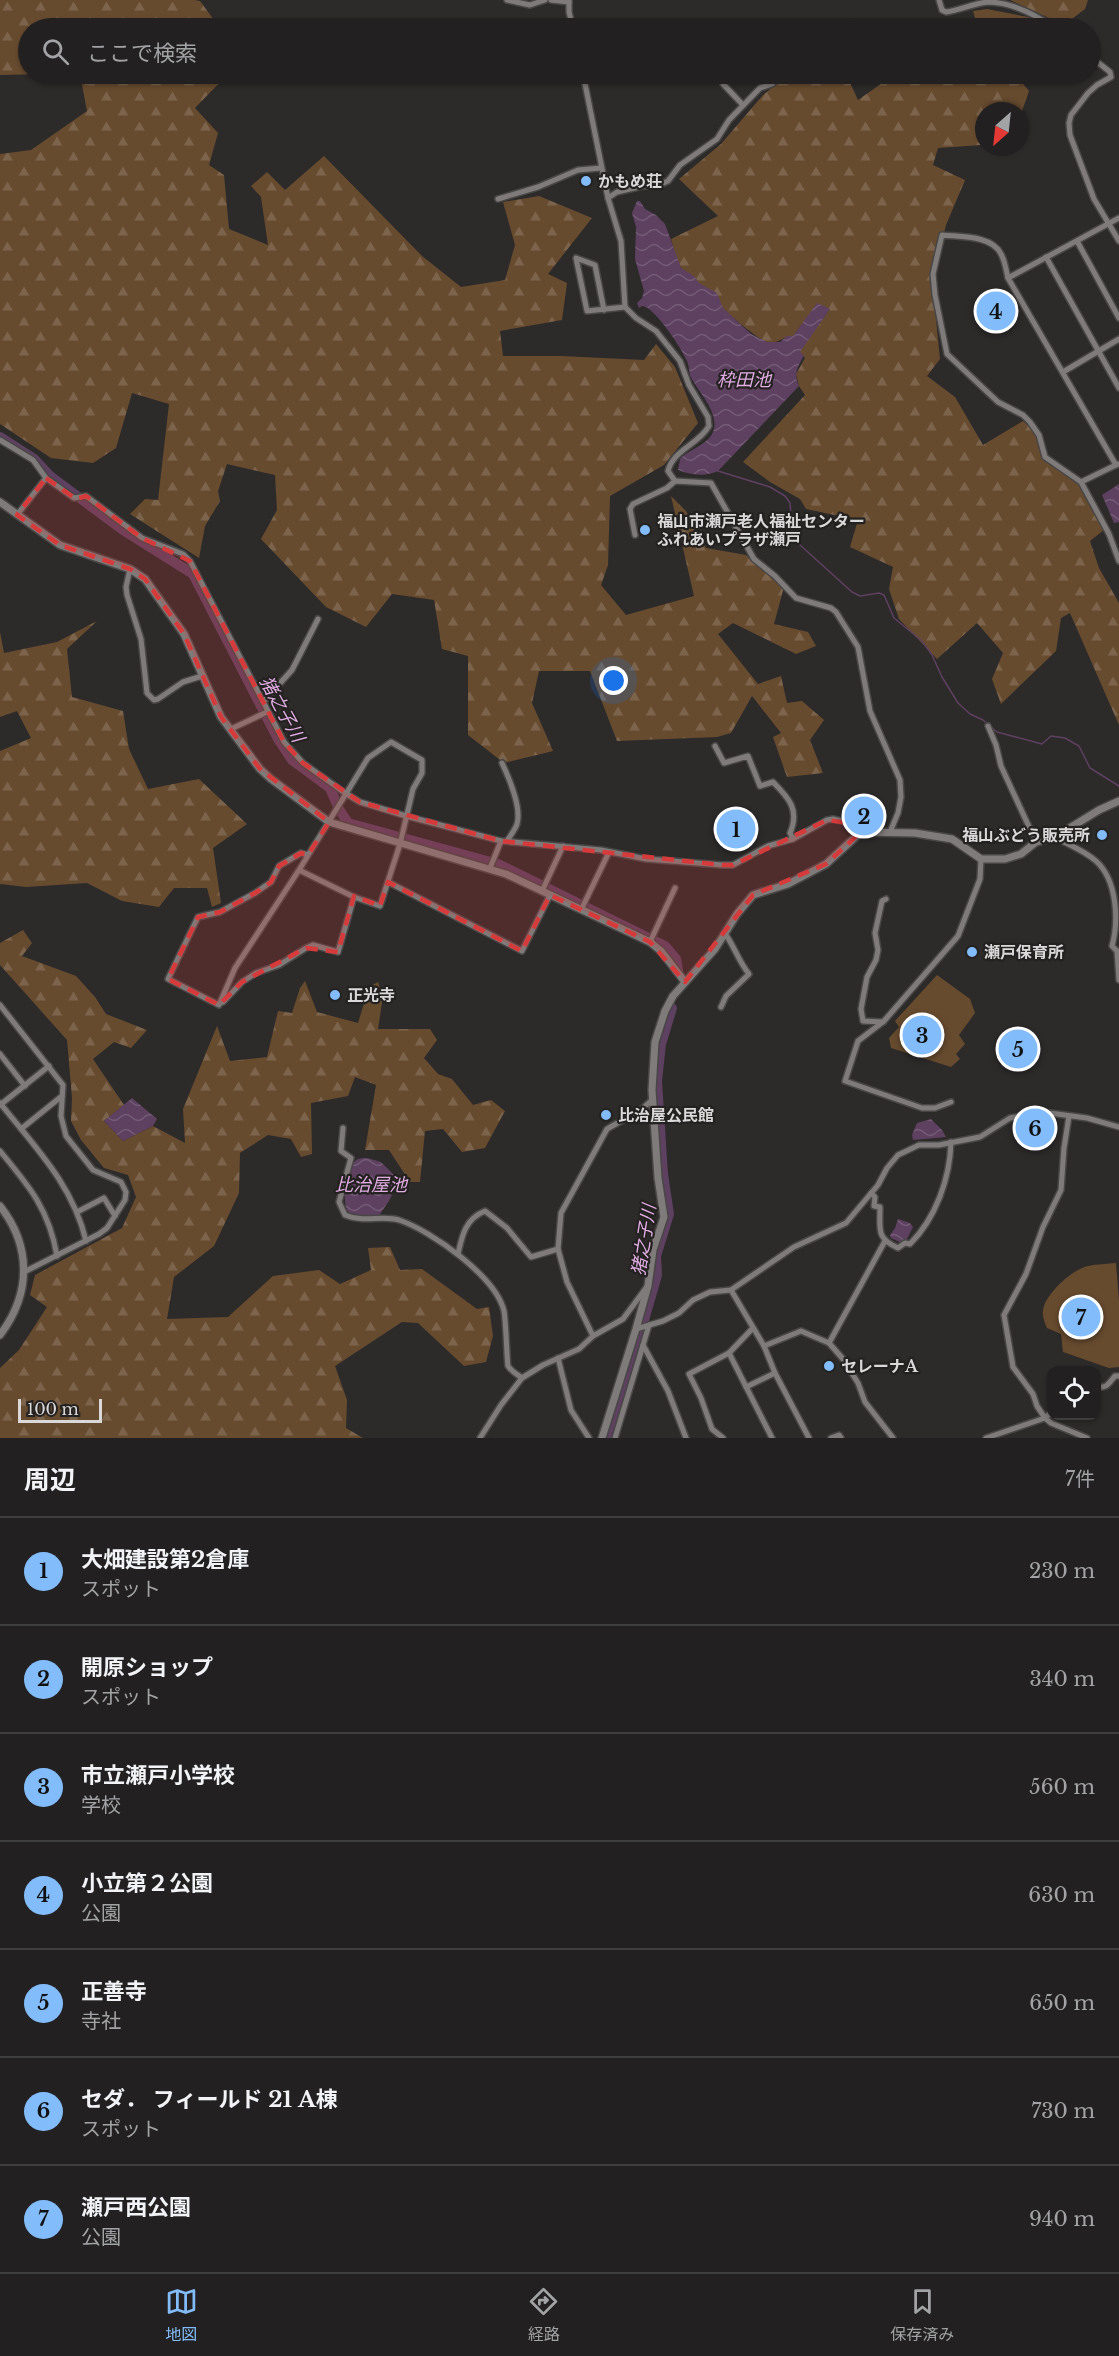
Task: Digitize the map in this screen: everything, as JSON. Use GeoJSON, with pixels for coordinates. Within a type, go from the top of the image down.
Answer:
{"type":"FeatureCollection","features":[{"type":"Feature","properties":{"kind":"street"},"geometry":{"type":"LineString","coordinates":[[507,0],[530,5],[545,0]]}},
{"type":"Feature","properties":{"kind":"street"},"geometry":{"type":"LineString","coordinates":[[551,0],[569,1],[572,18]]}},
{"type":"Feature","properties":{"kind":"street"},"geometry":{"type":"LineString","coordinates":[[939,0],[942,10],[946,12],[987,2],[1008,5],[1038,18]]}},
{"type":"Feature","properties":{"kind":"street"},"geometry":{"type":"LineString","coordinates":[[1101,65],[1110,72],[1111,77],[1101,83]]}},
{"type":"Feature","properties":{"kind":"street"},"geometry":{"type":"LineString","coordinates":[[585,84],[601,168],[621,241],[625,307],[656,332],[680,361],[689,385],[708,417],[709,426],[705,434],[670,462],[668,471],[675,481]]}},
{"type":"Feature","properties":{"kind":"street"},"geometry":{"type":"LineString","coordinates":[[723,84],[743,105]]}},
{"type":"Feature","properties":{"kind":"street"},"geometry":{"type":"LineString","coordinates":[[608,198],[617,192],[659,185],[668,181],[680,165],[717,139],[729,120],[760,88],[771,84]]}},
{"type":"Feature","properties":{"kind":"street"},"geometry":{"type":"LineString","coordinates":[[1099,84],[1071,114],[1068,123],[1070,135],[1094,199],[1119,241]]}},
{"type":"Feature","properties":{"kind":"street"},"geometry":{"type":"LineString","coordinates":[[498,199],[538,187],[578,170],[601,168]]}},
{"type":"Feature","properties":{"kind":"street"},"geometry":{"type":"LineString","coordinates":[[1008,278],[1119,218]]}},
{"type":"Feature","properties":{"kind":"street"},"geometry":{"type":"LineString","coordinates":[[1081,482],[1118,464],[1008,278],[1001,253],[993,244],[981,240],[942,235],[933,274],[947,354],[993,398],[1023,415],[1039,435],[1046,457],[1081,482],[1109,534],[1119,561]]}},
{"type":"Feature","properties":{"kind":"street"},"geometry":{"type":"LineString","coordinates":[[1077,241],[1119,318]]}},
{"type":"Feature","properties":{"kind":"street"},"geometry":{"type":"LineString","coordinates":[[1046,257],[1119,388]]}},
{"type":"Feature","properties":{"kind":"street"},"geometry":{"type":"LineString","coordinates":[[604,310],[594,265],[576,258],[587,311],[604,310],[625,307]]}},
{"type":"Feature","properties":{"kind":"street"},"geometry":{"type":"LineString","coordinates":[[1063,372],[1119,339]]}},
{"type":"Feature","properties":{"kind":"street"},"geometry":{"type":"LineString","coordinates":[[0,440],[33,460],[46,478],[80,498],[86,496],[141,538],[183,554],[190,561],[263,702],[264,713],[293,754],[345,794],[360,802],[504,841],[563,846],[646,859],[733,865],[768,846],[793,839],[827,820],[833,819],[856,824],[861,832]]}},
{"type":"Feature","properties":{"kind":"street"},"geometry":{"type":"LineString","coordinates":[[17,514],[46,478]]}},
{"type":"Feature","properties":{"kind":"street"},"geometry":{"type":"LineString","coordinates":[[635,535],[630,509],[633,504],[667,488],[675,481],[711,483],[753,559],[775,576],[796,598],[831,608],[836,612],[858,646],[870,711],[900,780],[901,797],[898,813],[890,832]]}},
{"type":"Feature","properties":{"kind":"street"},"geometry":{"type":"LineString","coordinates":[[0,501],[60,545],[130,569],[145,579],[177,620],[215,706],[260,769],[270,779],[329,822],[492,864],[544,887],[550,894],[652,938],[685,982]]}},
{"type":"Feature","properties":{"kind":"street"},"geometry":{"type":"LineString","coordinates":[[130,569],[126,587],[127,595],[141,639],[147,693],[151,699],[158,699],[176,686],[202,676]]}},
{"type":"Feature","properties":{"kind":"street"},"geometry":{"type":"LineString","coordinates":[[263,702],[292,670],[318,619]]}},
{"type":"Feature","properties":{"kind":"street"},"geometry":{"type":"LineString","coordinates":[[231,729],[264,713]]}},
{"type":"Feature","properties":{"kind":"street"},"geometry":{"type":"LineString","coordinates":[[988,726],[1001,766],[1036,842]]}},
{"type":"Feature","properties":{"kind":"street"},"geometry":{"type":"LineString","coordinates":[[219,1005],[235,968],[368,758],[395,742],[422,760],[423,766],[413,789],[401,839],[380,906],[354,897],[299,870]]}},
{"type":"Feature","properties":{"kind":"street"},"geometry":{"type":"LineString","coordinates":[[715,746],[724,763],[748,756],[760,786],[773,782],[788,798],[795,821],[790,833],[793,839]]}},
{"type":"Feature","properties":{"kind":"street"},"geometry":{"type":"LineString","coordinates":[[492,864],[517,823],[510,780],[502,763]]}},
{"type":"Feature","properties":{"kind":"street"},"geometry":{"type":"LineString","coordinates":[[602,1438],[637,1329],[648,1286],[653,1250],[664,1210],[658,1178],[652,1072],[655,1042],[668,1004],[726,935],[737,914],[753,895],[788,884],[826,864],[861,832],[915,833],[952,839],[981,859],[1005,859],[1021,854],[1036,842],[1055,837],[1099,810],[1119,801]]}},
{"type":"Feature","properties":{"kind":"street"},"geometry":{"type":"LineString","coordinates":[[1055,837],[1095,861],[1111,883],[1115,935],[1112,946],[1117,951],[1119,980]]}},
{"type":"Feature","properties":{"kind":"street"},"geometry":{"type":"LineString","coordinates":[[544,887],[563,846]]}},
{"type":"Feature","properties":{"kind":"street"},"geometry":{"type":"LineString","coordinates":[[582,909],[609,852]]}},
{"type":"Feature","properties":{"kind":"street"},"geometry":{"type":"LineString","coordinates":[[219,1005],[168,979],[198,916],[220,912],[255,893],[271,882],[279,866],[301,853],[308,855]]}},
{"type":"Feature","properties":{"kind":"street"},"geometry":{"type":"LineString","coordinates":[[951,1102],[935,1108],[922,1108],[845,1081],[858,1041],[869,1035],[884,1021],[958,936],[980,879],[981,859]]}},
{"type":"Feature","properties":{"kind":"street"},"geometry":{"type":"LineString","coordinates":[[388,882],[522,951],[550,894]]}},
{"type":"Feature","properties":{"kind":"street"},"geometry":{"type":"LineString","coordinates":[[652,938],[675,888]]}},
{"type":"Feature","properties":{"kind":"street"},"geometry":{"type":"LineString","coordinates":[[219,1005],[242,982],[256,973],[279,965],[306,948],[313,945],[338,952],[354,897]]}},
{"type":"Feature","properties":{"kind":"street"},"geometry":{"type":"LineString","coordinates":[[884,1021],[863,1021],[861,1009],[867,977],[876,960],[878,950],[875,933],[877,921],[882,902],[886,899]]}},
{"type":"Feature","properties":{"kind":"street"},"geometry":{"type":"LineString","coordinates":[[721,1007],[726,996],[749,974],[740,963],[734,946],[726,935]]}},
{"type":"Feature","properties":{"kind":"street"},"geometry":{"type":"LineString","coordinates":[[0,1005],[63,1084],[61,1116],[66,1136],[93,1170],[117,1179],[126,1192],[125,1200],[107,1228],[24,1272]]}},
{"type":"Feature","properties":{"kind":"street"},"geometry":{"type":"LineString","coordinates":[[0,1054],[25,1086]]}},
{"type":"Feature","properties":{"kind":"street"},"geometry":{"type":"LineString","coordinates":[[49,1066],[0,1104],[60,1178],[77,1212],[86,1241]]}},
{"type":"Feature","properties":{"kind":"street"},"geometry":{"type":"LineString","coordinates":[[21,1130],[62,1096]]}},
{"type":"Feature","properties":{"kind":"street"},"geometry":{"type":"LineString","coordinates":[[593,1336],[567,1282],[558,1249],[561,1213],[607,1129],[642,1109],[654,1099]]}},
{"type":"Feature","properties":{"kind":"street"},"geometry":{"type":"LineString","coordinates":[[637,1329],[663,1321],[679,1312],[693,1300],[710,1292],[731,1290],[794,1247],[846,1223],[898,1155],[919,1144],[939,1145],[981,1137],[1010,1118],[1042,1112],[1087,1118],[1119,1127]]}},
{"type":"Feature","properties":{"kind":"street"},"geometry":{"type":"LineString","coordinates":[[1069,1116],[1061,1190],[1043,1227],[1026,1274],[1004,1316],[1013,1367],[1033,1394],[1045,1418],[1051,1423],[1087,1438]]}},
{"type":"Feature","properties":{"kind":"street"},"geometry":{"type":"LineString","coordinates":[[343,1128],[341,1151],[351,1158],[339,1202],[345,1215],[356,1219],[399,1220],[425,1231],[458,1254],[494,1289],[500,1298],[508,1341],[508,1367],[522,1378]]}},
{"type":"Feature","properties":{"kind":"street"},"geometry":{"type":"LineString","coordinates":[[871,1193],[875,1197],[874,1206],[880,1208],[880,1232],[885,1241],[898,1248],[905,1242],[910,1244],[923,1230],[944,1186],[951,1142]]}},
{"type":"Feature","properties":{"kind":"street"},"geometry":{"type":"LineString","coordinates":[[0,1151],[42,1206],[50,1222],[57,1256]]}},
{"type":"Feature","properties":{"kind":"street"},"geometry":{"type":"LineString","coordinates":[[77,1212],[104,1198],[115,1216]]}},
{"type":"Feature","properties":{"kind":"street"},"geometry":{"type":"LineString","coordinates":[[0,1206],[10,1219],[18,1237],[23,1252],[24,1272],[21,1296],[11,1320],[0,1335]]}},
{"type":"Feature","properties":{"kind":"street"},"geometry":{"type":"LineString","coordinates":[[458,1254],[464,1230],[478,1214],[485,1211],[507,1228],[531,1257],[558,1249]]}},
{"type":"Feature","properties":{"kind":"street"},"geometry":{"type":"LineString","coordinates":[[829,1343],[885,1241]]}},
{"type":"Feature","properties":{"kind":"street"},"geometry":{"type":"LineString","coordinates":[[480,1438],[522,1378],[579,1349],[593,1336],[623,1319],[648,1286]]}},
{"type":"Feature","properties":{"kind":"street"},"geometry":{"type":"LineString","coordinates":[[731,1290],[764,1346],[775,1373],[809,1437],[802,1438]]}},
{"type":"Feature","properties":{"kind":"street"},"geometry":{"type":"LineString","coordinates":[[615,1438],[648,1325]]}},
{"type":"Feature","properties":{"kind":"street"},"geometry":{"type":"LineString","coordinates":[[723,1438],[712,1429],[701,1398],[689,1374],[729,1353],[752,1329]]}},
{"type":"Feature","properties":{"kind":"street"},"geometry":{"type":"LineString","coordinates":[[764,1346],[801,1331],[829,1343],[843,1359],[858,1383],[865,1402],[893,1438]]}},
{"type":"Feature","properties":{"kind":"street"},"geometry":{"type":"LineString","coordinates":[[643,1344],[668,1390],[686,1438]]}},
{"type":"Feature","properties":{"kind":"street"},"geometry":{"type":"LineString","coordinates":[[729,1353],[772,1438]]}},
{"type":"Feature","properties":{"kind":"street"},"geometry":{"type":"LineString","coordinates":[[558,1358],[571,1410],[589,1438]]}},
{"type":"Feature","properties":{"kind":"street"},"geometry":{"type":"LineString","coordinates":[[746,1387],[775,1373]]}},
{"type":"Feature","properties":{"kind":"street"},"geometry":{"type":"LineString","coordinates":[[1101,1388],[1104,1388],[1115,1376],[1119,1376]]}},
{"type":"Feature","properties":{"kind":"street"},"geometry":{"type":"LineString","coordinates":[[986,1438],[1045,1418]]}},
{"type":"Feature","properties":{"kind":"street"},"geometry":{"type":"LineString","coordinates":[[831,1438],[839,1435],[842,1438]]}},
{"type":"Feature","properties":{"kind":"highlighted area"},"geometry":{"type":"Polygon","coordinates":[[[46,478],[76,499],[86,496],[142,538],[190,561],[284,742],[303,763],[360,802],[501,841],[722,865],[733,865],[827,820],[856,824],[861,832],[826,864],[753,895],[685,982],[650,942],[550,895],[522,951],[388,882],[380,906],[354,896],[338,952],[306,948],[242,982],[219,1005],[168,979],[198,917],[220,912],[271,882],[279,866],[301,853],[308,855],[329,822],[260,769],[221,717],[184,634],[145,579],[130,569],[60,545],[17,515],[46,478]]]}},
{"type":"Feature","properties":{"kind":"green space"},"geometry":{"type":"Polygon","coordinates":[[[0,0],[194,0],[200,1],[213,18],[18,18],[18,75],[0,75],[0,0]]]}},
{"type":"Feature","properties":{"kind":"green space"},"geometry":{"type":"Polygon","coordinates":[[[1010,0],[1088,0],[1085,9],[1073,18],[1049,18],[1010,0]]]}},
{"type":"Feature","properties":{"kind":"green space"},"geometry":{"type":"Polygon","coordinates":[[[987,9],[1029,18],[975,18],[973,11],[987,9]]]}},
{"type":"Feature","properties":{"kind":"green space"},"geometry":{"type":"Polygon","coordinates":[[[82,84],[218,84],[195,108],[218,133],[209,165],[224,175],[229,229],[268,245],[261,197],[251,186],[267,172],[285,190],[324,156],[422,256],[461,287],[505,280],[515,245],[503,202],[539,196],[592,218],[548,274],[567,283],[562,320],[500,331],[503,356],[644,360],[656,344],[675,367],[698,423],[664,465],[610,496],[608,565],[601,585],[626,615],[694,596],[671,496],[686,511],[706,548],[746,555],[784,587],[774,624],[808,632],[816,646],[796,654],[733,623],[718,634],[758,684],[781,676],[787,703],[802,701],[824,720],[810,740],[823,773],[787,777],[773,737],[781,733],[752,696],[731,733],[717,737],[617,741],[590,671],[539,671],[532,703],[553,751],[504,763],[468,735],[468,656],[442,649],[434,600],[392,594],[366,627],[326,607],[261,539],[277,510],[275,475],[227,464],[218,491],[220,501],[205,526],[199,558],[130,514],[145,499],[158,500],[169,404],[132,393],[116,448],[93,463],[51,458],[0,424],[0,154],[31,150],[87,111],[82,84]]]}},
{"type":"Feature","properties":{"kind":"green space"},"geometry":{"type":"Polygon","coordinates":[[[777,84],[851,84],[858,100],[881,84],[1023,84],[1029,91],[1025,102],[975,102],[975,145],[938,148],[933,165],[965,180],[946,225],[932,280],[940,359],[927,376],[955,397],[983,445],[1023,421],[1038,434],[1048,461],[1087,490],[1105,529],[1090,541],[1099,568],[1119,603],[1119,725],[1070,613],[1061,618],[1056,651],[1001,704],[992,679],[1003,653],[977,623],[937,659],[899,619],[889,589],[893,567],[850,547],[858,520],[806,509],[800,499],[770,482],[743,462],[805,395],[799,386],[796,374],[805,358],[799,352],[830,309],[817,304],[793,336],[767,342],[710,297],[680,266],[671,239],[718,216],[679,179],[721,144],[763,95],[777,84]]]}},
{"type":"Feature","properties":{"kind":"green space"},"geometry":{"type":"Polygon","coordinates":[[[1002,298],[1009,312],[993,321],[984,309],[1002,298]]]}},
{"type":"Feature","properties":{"kind":"green space"},"geometry":{"type":"Polygon","coordinates":[[[97,621],[67,649],[72,697],[123,711],[129,749],[148,789],[199,779],[247,824],[213,848],[221,903],[212,907],[207,888],[174,888],[159,907],[122,901],[87,883],[26,887],[0,884],[0,751],[31,738],[17,711],[0,717],[0,632],[4,653],[57,642],[97,621]]]}},
{"type":"Feature","properties":{"kind":"green space"},"geometry":{"type":"Polygon","coordinates":[[[23,930],[32,943],[22,956],[76,976],[95,997],[106,1014],[147,1030],[131,1048],[114,1042],[93,1059],[124,1105],[104,1121],[123,1141],[153,1126],[185,1143],[183,1109],[217,1026],[230,1061],[267,1057],[278,1011],[292,1013],[300,988],[305,981],[317,1012],[358,1023],[369,987],[378,982],[383,996],[378,1029],[430,1029],[437,1040],[424,1058],[438,1074],[452,1079],[473,1105],[491,1100],[505,1111],[485,1148],[462,1152],[443,1129],[425,1131],[420,1182],[410,1182],[389,1150],[365,1150],[376,1085],[355,1077],[348,1096],[311,1103],[312,1154],[301,1157],[291,1139],[268,1135],[240,1153],[239,1193],[214,1246],[174,1277],[167,1319],[228,1317],[273,1276],[319,1270],[340,1284],[371,1270],[368,1248],[390,1247],[400,1270],[422,1269],[477,1309],[489,1307],[493,1336],[486,1362],[464,1366],[418,1323],[402,1322],[335,1366],[347,1400],[346,1428],[363,1438],[0,1438],[0,1368],[19,1350],[47,1307],[30,1295],[35,1275],[122,1228],[136,1197],[128,1175],[104,1168],[81,1140],[71,1121],[72,1098],[67,1040],[0,965],[0,943],[23,930]]]}},
{"type":"Feature","properties":{"kind":"green space"},"geometry":{"type":"Polygon","coordinates":[[[937,975],[970,999],[975,1013],[959,1035],[965,1044],[956,1054],[960,1059],[951,1067],[891,1048],[889,1038],[899,1027],[895,1021],[937,975]]]}},
{"type":"Feature","properties":{"kind":"green space"},"geometry":{"type":"Polygon","coordinates":[[[1116,1263],[1119,1301],[1119,1367],[1109,1368],[1063,1352],[1061,1334],[1047,1328],[1043,1312],[1051,1294],[1076,1271],[1088,1266],[1116,1263]]]}},
{"type":"Feature","properties":{"kind":"water","name":"枠田池"},"geometry":{"type":"Polygon","coordinates":[[[637,201],[640,201],[645,209],[665,224],[681,268],[694,276],[699,283],[717,293],[723,308],[751,334],[767,342],[780,342],[787,336],[793,336],[817,303],[830,309],[800,352],[804,355],[796,374],[799,386],[718,471],[713,473],[698,475],[678,470],[680,459],[704,443],[712,434],[713,415],[693,381],[687,361],[674,338],[653,313],[642,306],[639,308],[637,303],[644,291],[635,259],[636,227],[632,213],[637,201]]]}},
{"type":"Feature","properties":{"kind":"water"},"geometry":{"type":"Polygon","coordinates":[[[1119,484],[1119,522],[1114,523],[1102,495],[1119,484]]]}},
{"type":"Feature","properties":{"kind":"water"},"geometry":{"type":"Polygon","coordinates":[[[132,1098],[157,1119],[153,1126],[123,1141],[104,1121],[132,1098]]]}},
{"type":"Feature","properties":{"kind":"water"},"geometry":{"type":"Polygon","coordinates":[[[931,1119],[946,1137],[913,1140],[912,1135],[917,1123],[931,1119]]]}},
{"type":"Feature","properties":{"kind":"water","name":"比治屋池"},"geometry":{"type":"Polygon","coordinates":[[[360,1158],[381,1162],[399,1180],[378,1217],[352,1215],[345,1203],[351,1166],[360,1158]]]}},
{"type":"Feature","properties":{"kind":"water"},"geometry":{"type":"Polygon","coordinates":[[[898,1219],[910,1223],[913,1227],[906,1241],[902,1243],[891,1238],[890,1235],[898,1219]]]}},
{"type":"Feature","properties":{"kind":"waterway","name":"猪之子川"},"geometry":{"type":"LineString","coordinates":[[0,437],[34,459],[50,476],[123,530],[193,574],[278,739],[292,760],[330,788],[348,823],[498,864],[665,946],[676,959],[678,970]]}},
{"type":"Feature","properties":{"kind":"waterway"},"geometry":{"type":"LineString","coordinates":[[718,471],[770,487],[785,496],[790,503],[792,528],[800,545],[852,592],[860,596],[879,593],[884,595],[894,618],[922,641],[958,703],[970,714],[983,720],[997,732],[1042,744],[1051,736],[1065,738],[1079,746],[1090,768],[1119,786]]}},
{"type":"Feature","properties":{"kind":"waterway","name":"猪之子川"},"geometry":{"type":"LineString","coordinates":[[610,1438],[657,1275],[656,1256],[669,1214],[663,1174],[657,1081],[661,1044],[672,1008]]}},
{"type":"Feature","properties":{"kind":"place","name":"かもめ荘"},"geometry":{"type":"Point","coordinates":[586,181]}},
{"type":"Feature","properties":{"kind":"place","name":"小立第２公園"},"geometry":{"type":"Point","coordinates":[996,311]}},
{"type":"Feature","properties":{"kind":"place","name":"福山市瀬戸老人福祉センター ふれあいプラザ瀬戸"},"geometry":{"type":"Point","coordinates":[645,530]}},
{"type":"Feature","properties":{"kind":"place","name":"開原ショップ"},"geometry":{"type":"Point","coordinates":[864,816]}},
{"type":"Feature","properties":{"kind":"place","name":"大畑建設第2倉庫"},"geometry":{"type":"Point","coordinates":[736,829]}},
{"type":"Feature","properties":{"kind":"place","name":"福山ぶどう販売所"},"geometry":{"type":"Point","coordinates":[1102,835]}},
{"type":"Feature","properties":{"kind":"place","name":"瀬戸保育所"},"geometry":{"type":"Point","coordinates":[972,952]}},
{"type":"Feature","properties":{"kind":"place","name":"正光寺"},"geometry":{"type":"Point","coordinates":[335,995]}},
{"type":"Feature","properties":{"kind":"place","name":"市立瀬戸小学校"},"geometry":{"type":"Point","coordinates":[922,1035]}},
{"type":"Feature","properties":{"kind":"place","name":"正善寺"},"geometry":{"type":"Point","coordinates":[1018,1049]}},
{"type":"Feature","properties":{"kind":"place","name":"比治屋公民館"},"geometry":{"type":"Point","coordinates":[606,1115]}},
{"type":"Feature","properties":{"kind":"place","name":"セダ． フィールド 21 A棟"},"geometry":{"type":"Point","coordinates":[1035,1128]}},
{"type":"Feature","properties":{"kind":"place","name":"瀬戸西公園"},"geometry":{"type":"Point","coordinates":[1081,1317]}},
{"type":"Feature","properties":{"kind":"place","name":"セレーナA"},"geometry":{"type":"Point","coordinates":[829,1366]}}]}
